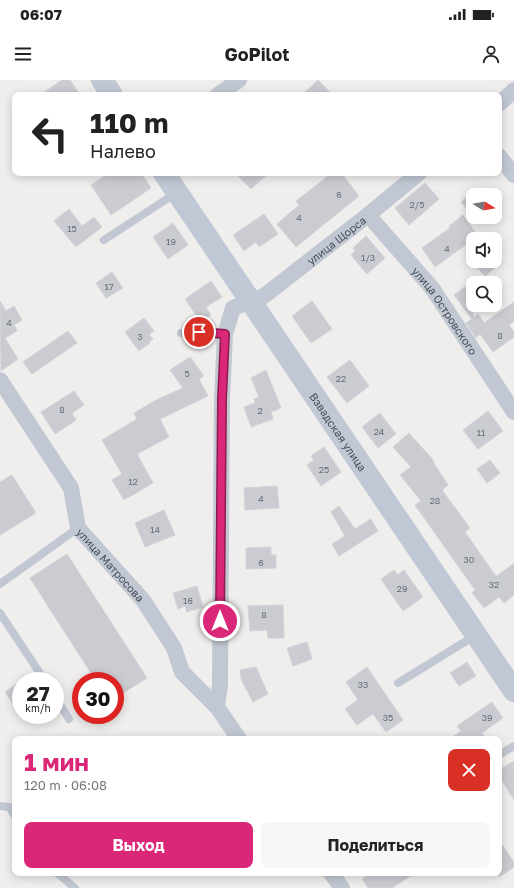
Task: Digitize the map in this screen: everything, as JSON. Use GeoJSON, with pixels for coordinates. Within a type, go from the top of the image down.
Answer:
{"type":"FeatureCollection","features":[{"type":"Feature","properties":{"kind":"street"},"geometry":{"type":"LineString","coordinates":[[102,80],[110,92]]}},
{"type":"Feature","properties":{"kind":"street"},"geometry":{"type":"LineString","coordinates":[[222,92],[239,80]]}},
{"type":"Feature","properties":{"kind":"street"},"geometry":{"type":"LineString","coordinates":[[502,101],[514,90]]}},
{"type":"Feature","properties":{"kind":"street"},"geometry":{"type":"LineString","coordinates":[[502,160],[514,174]]}},
{"type":"Feature","properties":{"kind":"street","name":"Взвадская улица"},"geometry":{"type":"LineString","coordinates":[[166,176],[514,691]]}},
{"type":"Feature","properties":{"kind":"street","name":"улица Щорса"},"geometry":{"type":"LineString","coordinates":[[217,707],[220,684],[222,399],[225,334],[233,308],[264,296],[415,176]]}},
{"type":"Feature","properties":{"kind":"street","name":"улица Островского"},"geometry":{"type":"LineString","coordinates":[[368,215],[432,288],[514,412]]}},
{"type":"Feature","properties":{"kind":"street","name":"улица Матросова"},"geometry":{"type":"LineString","coordinates":[[0,380],[71,488],[78,528],[143,600],[174,648],[182,672],[217,707],[237,736]]}},
{"type":"Feature","properties":{"kind":"street"},"geometry":{"type":"LineString","coordinates":[[333,876],[342,888]]}},
{"type":"Feature","properties":{"kind":"lane"},"geometry":{"type":"LineString","coordinates":[[104,240],[177,193]]}},
{"type":"Feature","properties":{"kind":"lane"},"geometry":{"type":"LineString","coordinates":[[181,333],[225,334]]}},
{"type":"Feature","properties":{"kind":"lane"},"geometry":{"type":"LineString","coordinates":[[0,584],[78,528]]}},
{"type":"Feature","properties":{"kind":"lane"},"geometry":{"type":"LineString","coordinates":[[0,613],[39,672]]}},
{"type":"Feature","properties":{"kind":"lane"},"geometry":{"type":"LineString","coordinates":[[398,684],[476,635]]}},
{"type":"Feature","properties":{"kind":"lane"},"geometry":{"type":"LineString","coordinates":[[64,710],[69,718]]}},
{"type":"Feature","properties":{"kind":"lane"},"geometry":{"type":"LineString","coordinates":[[502,753],[514,746]]}},
{"type":"Feature","properties":{"kind":"lane"},"geometry":{"type":"LineString","coordinates":[[0,806],[9,807],[12,812]]}},
{"type":"Feature","properties":{"kind":"lane"},"geometry":{"type":"LineString","coordinates":[[61,876],[75,888]]}},
{"type":"Feature","properties":{"kind":"building"},"geometry":{"type":"Polygon","coordinates":[[[62,80],[70,80],[78,92],[44,92],[62,80]]]}},
{"type":"Feature","properties":{"kind":"building"},"geometry":{"type":"Polygon","coordinates":[[[318,80],[330,92],[305,92],[318,80]]]}},
{"type":"Feature","properties":{"kind":"building"},"geometry":{"type":"Polygon","coordinates":[[[104,176],[143,176],[151,188],[111,215],[91,185],[104,176]]]}},
{"type":"Feature","properties":{"kind":"building"},"geometry":{"type":"Polygon","coordinates":[[[238,176],[266,176],[251,189],[238,176]]]}},
{"type":"Feature","properties":{"kind":"building"},"geometry":{"type":"Polygon","coordinates":[[[328,176],[343,176],[359,196],[296,247],[277,224],[299,205],[296,201],[328,176]]]}},
{"type":"Feature","properties":{"kind":"building"},"geometry":{"type":"Polygon","coordinates":[[[425,183],[439,199],[409,225],[395,208],[425,183]]]}},
{"type":"Feature","properties":{"kind":"building"},"geometry":{"type":"Polygon","coordinates":[[[466,197],[466,208],[461,202],[466,197]]]}},
{"type":"Feature","properties":{"kind":"building"},"geometry":{"type":"Polygon","coordinates":[[[69,209],[82,226],[94,217],[102,227],[76,247],[54,221],[69,209]]]}},
{"type":"Feature","properties":{"kind":"building"},"geometry":{"type":"Polygon","coordinates":[[[264,214],[278,234],[259,247],[256,242],[244,251],[233,235],[264,214]]]}},
{"type":"Feature","properties":{"kind":"building"},"geometry":{"type":"Polygon","coordinates":[[[463,215],[466,219],[466,224],[469,224],[475,232],[466,232],[466,245],[435,267],[422,248],[450,228],[449,226],[463,215]]]}},
{"type":"Feature","properties":{"kind":"building"},"geometry":{"type":"Polygon","coordinates":[[[173,223],[188,245],[168,259],[153,237],[173,223]]]}},
{"type":"Feature","properties":{"kind":"building"},"geometry":{"type":"Polygon","coordinates":[[[366,236],[385,258],[367,274],[351,255],[355,251],[353,248],[366,236]]]}},
{"type":"Feature","properties":{"kind":"building"},"geometry":{"type":"Polygon","coordinates":[[[478,268],[495,268],[485,276],[478,268]]]}},
{"type":"Feature","properties":{"kind":"building"},"geometry":{"type":"Polygon","coordinates":[[[112,272],[123,288],[106,298],[96,283],[112,272]]]}},
{"type":"Feature","properties":{"kind":"building"},"geometry":{"type":"Polygon","coordinates":[[[211,281],[222,297],[206,307],[211,315],[201,322],[185,299],[211,281]]]}},
{"type":"Feature","properties":{"kind":"building"},"geometry":{"type":"Polygon","coordinates":[[[466,286],[466,311],[454,295],[466,286]]]}},
{"type":"Feature","properties":{"kind":"building"},"geometry":{"type":"Polygon","coordinates":[[[0,301],[6,311],[14,306],[22,320],[14,325],[17,331],[5,338],[18,359],[1,371],[0,301]]]}},
{"type":"Feature","properties":{"kind":"building"},"geometry":{"type":"Polygon","coordinates":[[[312,301],[332,329],[311,343],[292,316],[312,301]]]}},
{"type":"Feature","properties":{"kind":"building"},"geometry":{"type":"Polygon","coordinates":[[[514,302],[514,321],[509,325],[514,332],[514,337],[493,352],[480,334],[476,338],[466,323],[472,319],[467,312],[473,312],[473,318],[478,314],[484,323],[502,312],[502,310],[514,302]]]}},
{"type":"Feature","properties":{"kind":"building"},"geometry":{"type":"Polygon","coordinates":[[[144,318],[154,331],[149,334],[153,339],[139,351],[125,332],[144,318]]]}},
{"type":"Feature","properties":{"kind":"building"},"geometry":{"type":"Polygon","coordinates":[[[68,331],[77,343],[32,374],[23,362],[68,331]]]}},
{"type":"Feature","properties":{"kind":"building"},"geometry":{"type":"Polygon","coordinates":[[[190,357],[204,376],[199,379],[208,396],[160,419],[169,437],[137,454],[153,483],[124,500],[112,480],[122,474],[102,440],[137,419],[134,413],[156,400],[183,388],[170,370],[190,357]]]}},
{"type":"Feature","properties":{"kind":"building"},"geometry":{"type":"Polygon","coordinates":[[[350,360],[369,386],[347,403],[327,377],[350,360]]]}},
{"type":"Feature","properties":{"kind":"building"},"geometry":{"type":"Polygon","coordinates":[[[266,370],[281,408],[271,412],[273,419],[251,427],[244,407],[255,403],[254,399],[259,397],[251,378],[266,370]]]}},
{"type":"Feature","properties":{"kind":"building"},"geometry":{"type":"Polygon","coordinates":[[[74,391],[84,405],[72,413],[76,420],[55,434],[41,412],[74,391]]]}},
{"type":"Feature","properties":{"kind":"building"},"geometry":{"type":"Polygon","coordinates":[[[488,411],[503,431],[478,449],[463,430],[488,411]]]}},
{"type":"Feature","properties":{"kind":"building"},"geometry":{"type":"Polygon","coordinates":[[[380,413],[396,434],[378,448],[362,427],[380,413]]]}},
{"type":"Feature","properties":{"kind":"building"},"geometry":{"type":"Polygon","coordinates":[[[409,433],[434,461],[433,462],[448,485],[442,490],[470,528],[465,532],[495,575],[497,576],[514,563],[514,595],[504,603],[499,597],[484,608],[472,593],[475,590],[415,505],[421,501],[400,475],[411,467],[393,447],[409,433]]]}},
{"type":"Feature","properties":{"kind":"building"},"geometry":{"type":"Polygon","coordinates":[[[324,447],[341,472],[321,486],[307,465],[314,460],[311,456],[324,447]]]}},
{"type":"Feature","properties":{"kind":"building"},"geometry":{"type":"Polygon","coordinates":[[[490,460],[500,473],[487,483],[477,469],[490,460]]]}},
{"type":"Feature","properties":{"kind":"building"},"geometry":{"type":"Polygon","coordinates":[[[12,475],[36,513],[0,535],[0,482],[12,475]]]}},
{"type":"Feature","properties":{"kind":"building"},"geometry":{"type":"Polygon","coordinates":[[[277,486],[279,508],[245,510],[244,488],[277,486]]]}},
{"type":"Feature","properties":{"kind":"building"},"geometry":{"type":"Polygon","coordinates":[[[339,506],[355,529],[371,519],[378,531],[339,556],[332,544],[345,536],[331,512],[339,506]]]}},
{"type":"Feature","properties":{"kind":"building"},"geometry":{"type":"Polygon","coordinates":[[[164,510],[175,535],[145,547],[135,523],[164,510]]]}},
{"type":"Feature","properties":{"kind":"building"},"geometry":{"type":"Polygon","coordinates":[[[271,547],[271,555],[276,555],[276,568],[246,569],[246,548],[271,547]]]}},
{"type":"Feature","properties":{"kind":"building"},"geometry":{"type":"Polygon","coordinates":[[[67,554],[147,678],[124,692],[124,672],[90,672],[30,578],[67,554]]]}},
{"type":"Feature","properties":{"kind":"building"},"geometry":{"type":"Polygon","coordinates":[[[394,570],[398,575],[404,570],[423,597],[403,611],[381,579],[394,570]]]}},
{"type":"Feature","properties":{"kind":"building"},"geometry":{"type":"Polygon","coordinates":[[[197,586],[203,607],[187,612],[185,606],[178,609],[173,593],[197,586]]]}},
{"type":"Feature","properties":{"kind":"building"},"geometry":{"type":"Polygon","coordinates":[[[283,605],[284,638],[268,638],[267,630],[250,631],[248,606],[283,605]]]}},
{"type":"Feature","properties":{"kind":"building"},"geometry":{"type":"Polygon","coordinates":[[[307,642],[312,659],[293,666],[287,648],[307,642]]]}},
{"type":"Feature","properties":{"kind":"building"},"geometry":{"type":"Polygon","coordinates":[[[467,662],[476,676],[459,686],[450,673],[467,662]]]}},
{"type":"Feature","properties":{"kind":"building"},"geometry":{"type":"Polygon","coordinates":[[[256,667],[268,694],[253,702],[241,679],[240,670],[256,667]]]}},
{"type":"Feature","properties":{"kind":"building"},"geometry":{"type":"Polygon","coordinates":[[[367,667],[403,720],[386,732],[373,714],[357,725],[345,709],[358,700],[346,682],[367,667]]]}},
{"type":"Feature","properties":{"kind":"building"},"geometry":{"type":"Polygon","coordinates":[[[12,687],[12,702],[5,692],[12,687]]]}},
{"type":"Feature","properties":{"kind":"building"},"geometry":{"type":"Polygon","coordinates":[[[492,702],[503,718],[482,733],[484,736],[454,736],[461,731],[457,726],[492,702]]]}},
{"type":"Feature","properties":{"kind":"building"},"geometry":{"type":"Polygon","coordinates":[[[514,761],[514,800],[502,781],[502,768],[514,761]]]}},
{"type":"Feature","properties":{"kind":"building"},"geometry":{"type":"Polygon","coordinates":[[[502,844],[514,862],[514,867],[502,875],[502,844]]]}},
{"type":"Feature","properties":{"kind":"building"},"geometry":{"type":"Polygon","coordinates":[[[367,876],[410,876],[392,888],[368,888],[362,879],[367,876]]]}},
{"type":"Feature","properties":{"kind":"route"},"geometry":{"type":"LineString","coordinates":[[199,332],[225,334],[222,399],[220,621]]}}]}
